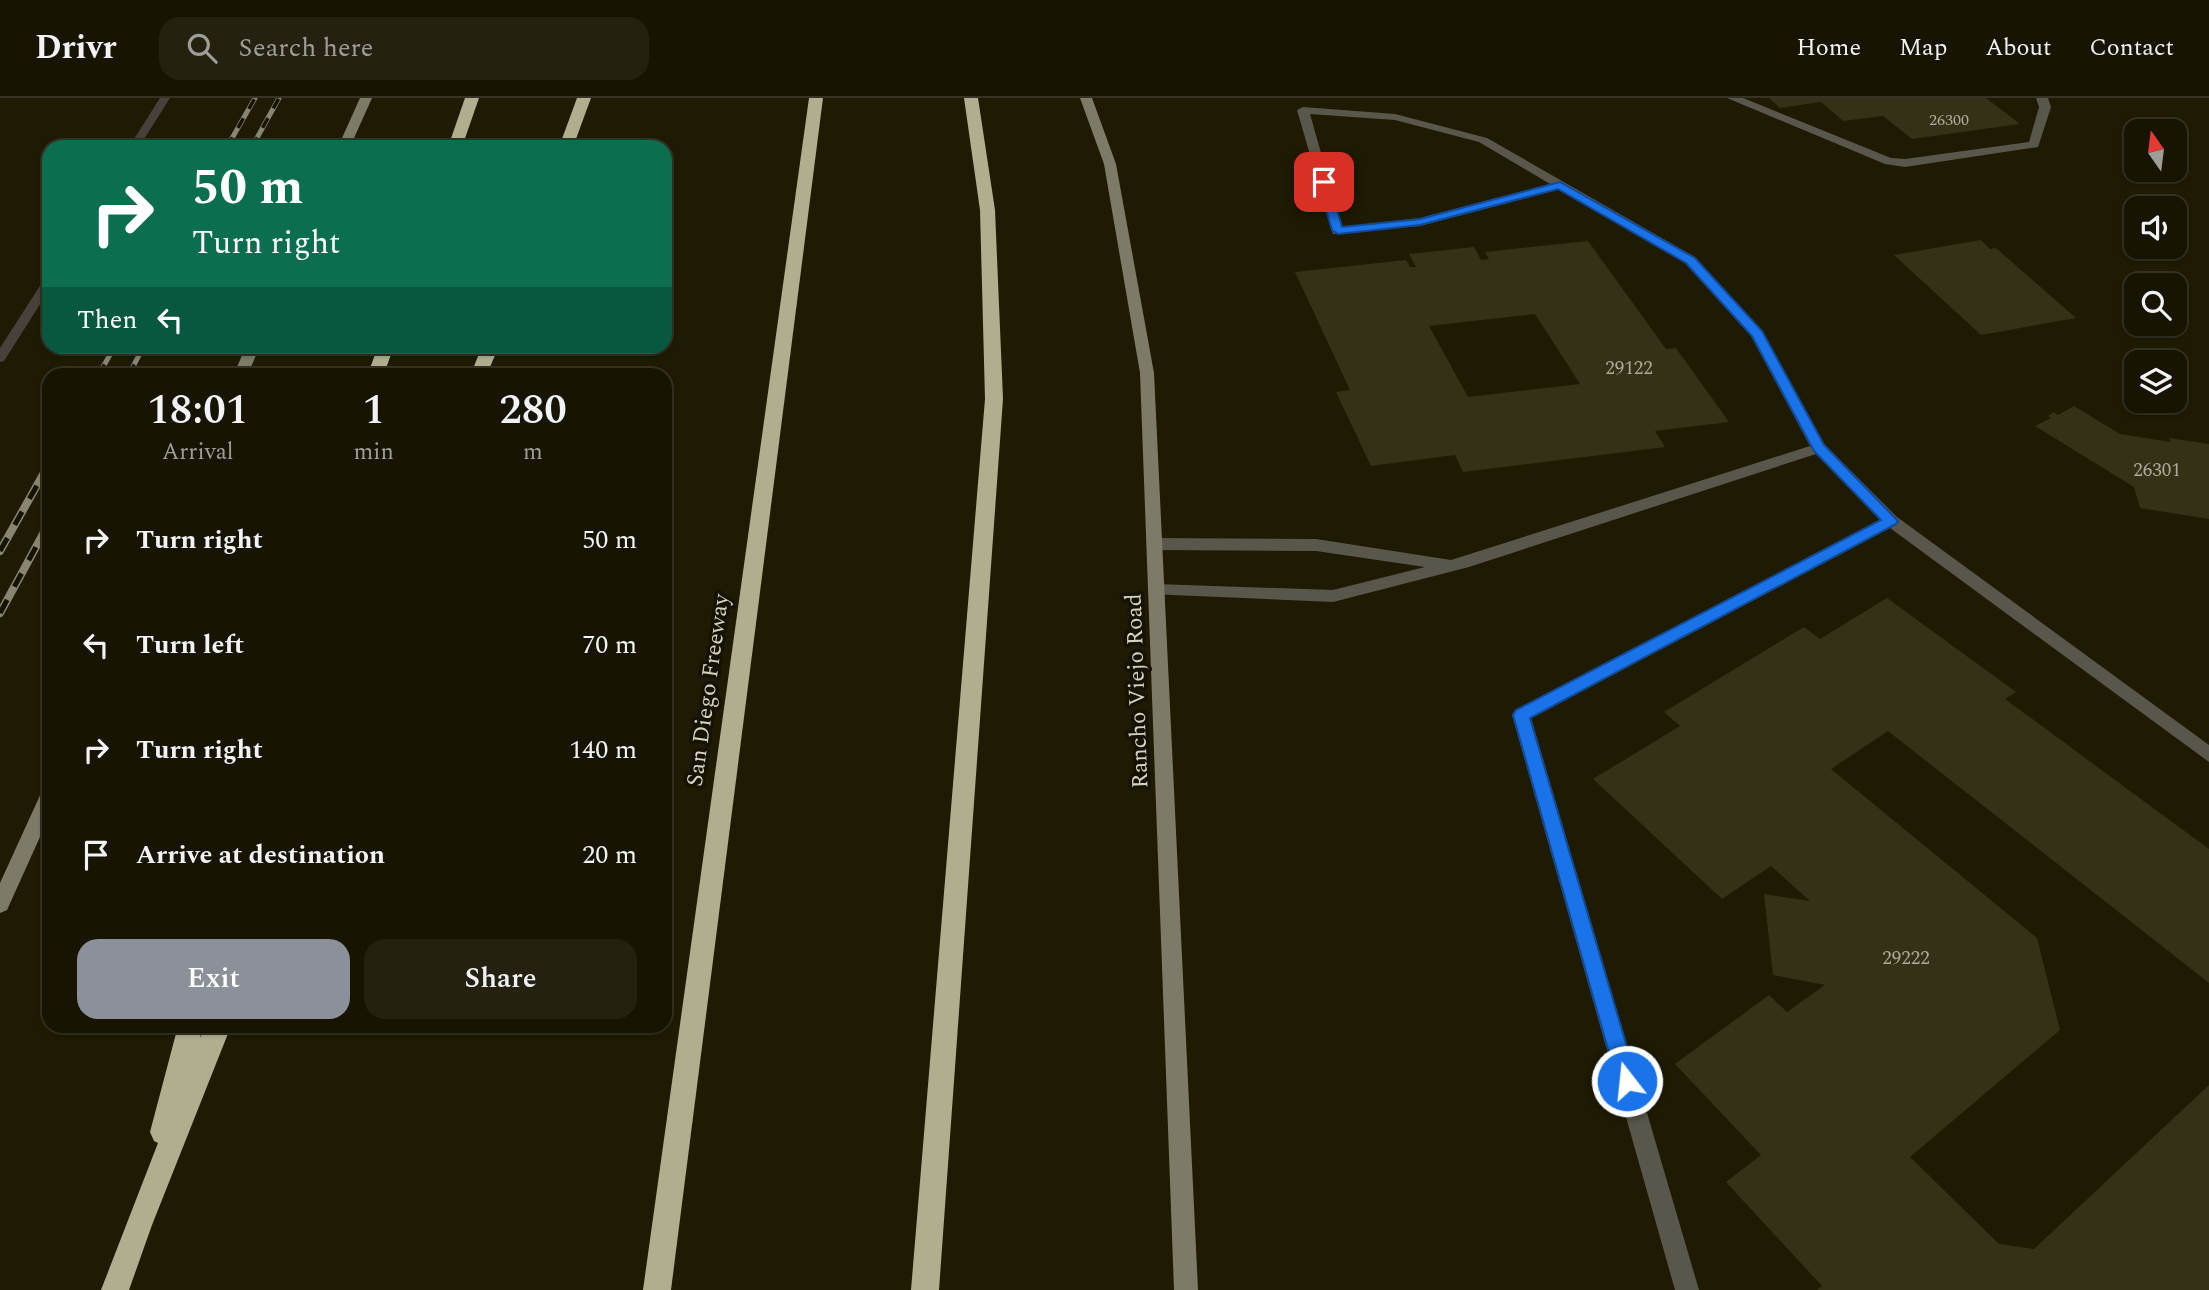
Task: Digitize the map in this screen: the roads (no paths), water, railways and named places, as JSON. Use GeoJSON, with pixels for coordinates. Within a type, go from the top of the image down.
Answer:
{"type":"FeatureCollection","features":[{"type":"Feature","properties":{"kind":"highway"},"geometry":{"type":"LineString","coordinates":[[457,140],[472,98]]}},
{"type":"Feature","properties":{"kind":"highway"},"geometry":{"type":"LineString","coordinates":[[569,140],[584,98]]}},
{"type":"Feature","properties":{"kind":"highway","name":"San Diego Freeway"},"geometry":{"type":"LineString","coordinates":[[657,1290],[816,98]]}},
{"type":"Feature","properties":{"kind":"highway"},"geometry":{"type":"LineString","coordinates":[[925,1290],[994,399],[993,260],[981,145],[971,98]]}},
{"type":"Feature","properties":{"kind":"highway"},"geometry":{"type":"LineString","coordinates":[[138,1225],[189,1033]]}},
{"type":"Feature","properties":{"kind":"highway"},"geometry":{"type":"LineString","coordinates":[[115,1290],[138,1225],[215,1033]]}},
{"type":"Feature","properties":{"kind":"main road"},"geometry":{"type":"LineString","coordinates":[[347,140],[366,98]]}},
{"type":"Feature","properties":{"kind":"main road","name":"Rancho Viejo Road"},"geometry":{"type":"LineString","coordinates":[[1086,98],[1110,164],[1147,373],[1186,1290]]}},
{"type":"Feature","properties":{"kind":"main road"},"geometry":{"type":"LineString","coordinates":[[0,904],[42,811]]}},
{"type":"Feature","properties":{"kind":"lane"},"geometry":{"type":"LineString","coordinates":[[1733,98],[1889,161],[1905,163],[2034,145],[2045,107],[2042,98]]}},
{"type":"Feature","properties":{"kind":"lane"},"geometry":{"type":"LineString","coordinates":[[1560,185],[1420,222],[1338,230],[1303,110],[1395,117],[1483,140],[1690,260],[1757,334],[1819,447],[1891,521],[2209,755]]}},
{"type":"Feature","properties":{"kind":"lane"},"geometry":{"type":"LineString","coordinates":[[1156,590],[1333,596],[1455,565],[1819,447]]}},
{"type":"Feature","properties":{"kind":"lane"},"geometry":{"type":"LineString","coordinates":[[1687,1290],[1521,715],[1891,521]]}},
{"type":"Feature","properties":{"kind":"lane"},"geometry":{"type":"LineString","coordinates":[[1154,544],[1316,545],[1455,565]]}},
{"type":"Feature","properties":{"kind":"waterway"},"geometry":{"type":"LineString","coordinates":[[138,140],[165,98]]}},
{"type":"Feature","properties":{"kind":"waterway"},"geometry":{"type":"LineString","coordinates":[[0,358],[42,292]]}},
{"type":"Feature","properties":{"kind":"railway"},"geometry":{"type":"LineString","coordinates":[[231,140],[255,98]]}},
{"type":"Feature","properties":{"kind":"railway"},"geometry":{"type":"LineString","coordinates":[[256,140],[279,98]]}},
{"type":"Feature","properties":{"kind":"railway"},"geometry":{"type":"LineString","coordinates":[[102,368],[110,354]]}},
{"type":"Feature","properties":{"kind":"railway"},"geometry":{"type":"LineString","coordinates":[[132,368],[140,354]]}},
{"type":"Feature","properties":{"kind":"railway"},"geometry":{"type":"LineString","coordinates":[[0,551],[42,476]]}},
{"type":"Feature","properties":{"kind":"railway"},"geometry":{"type":"LineString","coordinates":[[0,613],[42,536]]}}]}
